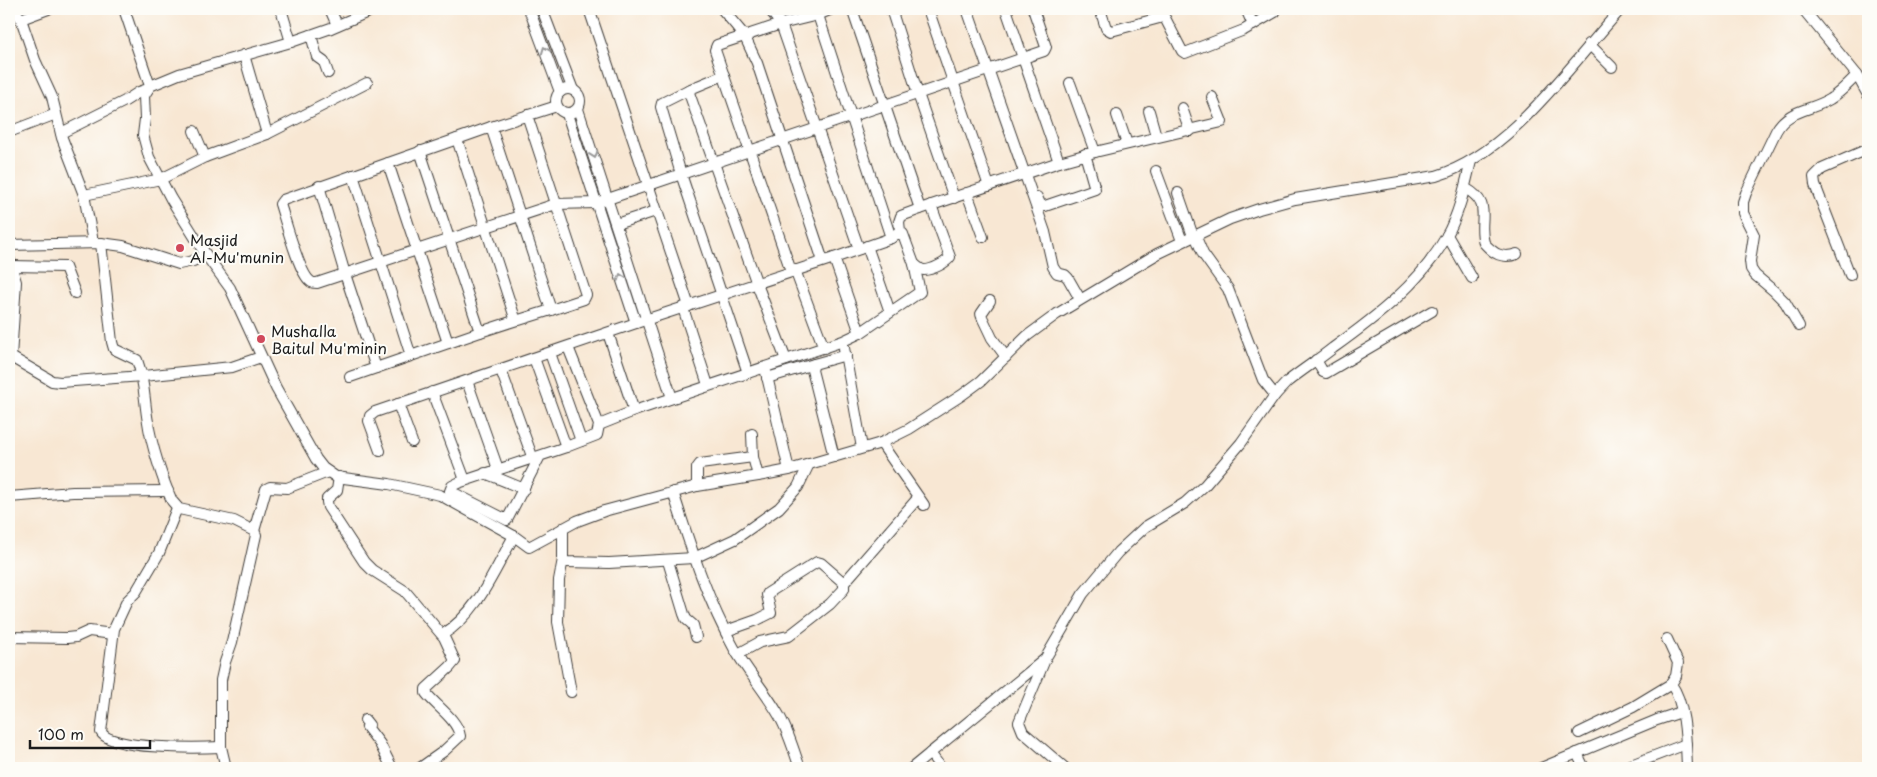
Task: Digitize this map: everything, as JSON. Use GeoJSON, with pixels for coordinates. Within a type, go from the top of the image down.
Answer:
{"type":"FeatureCollection","features":[{"type":"Feature","properties":{"kind":"street"},"geometry":{"type":"LineString","coordinates":[[14,9],[21,19],[35,60],[49,90],[61,132],[84,195],[97,242],[114,349],[138,360],[143,376],[151,438],[172,501],[177,508],[234,521],[254,532]]}},
{"type":"Feature","properties":{"kind":"street"},"geometry":{"type":"LineString","coordinates":[[21,19],[48,9]]}},
{"type":"Feature","properties":{"kind":"street"},"geometry":{"type":"LineString","coordinates":[[124,9],[149,87],[144,96],[145,119],[143,135],[149,157],[206,255],[230,288],[276,388],[316,459],[328,472],[339,478],[389,484],[440,495],[514,536],[529,547],[563,528],[604,511],[697,486],[788,470],[881,443],[914,426],[962,395],[981,381],[1027,336],[1080,299],[1142,262],[1194,235],[1278,203],[1342,190],[1436,176],[1471,161],[1496,143],[1531,112],[1621,9]]}},
{"type":"Feature","properties":{"kind":"street"},"geometry":{"type":"LineString","coordinates":[[281,9],[291,42]]}},
{"type":"Feature","properties":{"kind":"street"},"geometry":{"type":"LineString","coordinates":[[330,9],[337,25]]}},
{"type":"Feature","properties":{"kind":"street"},"geometry":{"type":"LineString","coordinates":[[61,132],[125,101],[149,87],[179,74],[291,42],[375,9]]}},
{"type":"Feature","properties":{"kind":"street"},"geometry":{"type":"LineString","coordinates":[[529,9],[560,92]]}},
{"type":"Feature","properties":{"kind":"street"},"geometry":{"type":"LineString","coordinates":[[542,9],[574,90],[581,100],[575,112],[567,114],[559,110],[556,98],[560,92],[564,89],[574,90]]}},
{"type":"Feature","properties":{"kind":"street"},"geometry":{"type":"LineString","coordinates":[[589,9],[656,211],[708,385]]}},
{"type":"Feature","properties":{"kind":"street"},"geometry":{"type":"LineString","coordinates":[[722,9],[744,35],[757,63],[782,140],[828,259],[860,333]]}},
{"type":"Feature","properties":{"kind":"street"},"geometry":{"type":"LineString","coordinates":[[769,9],[781,24],[816,128],[890,312]]}},
{"type":"Feature","properties":{"kind":"street"},"geometry":{"type":"LineString","coordinates":[[824,348],[748,150],[715,50],[716,47],[744,35],[818,15],[832,9]]}},
{"type":"Feature","properties":{"kind":"street"},"geometry":{"type":"LineString","coordinates":[[852,9],[920,209]]}},
{"type":"Feature","properties":{"kind":"street"},"geometry":{"type":"LineString","coordinates":[[890,9],[954,198]]}},
{"type":"Feature","properties":{"kind":"street"},"geometry":{"type":"LineString","coordinates":[[928,9],[989,186]]}},
{"type":"Feature","properties":{"kind":"street"},"geometry":{"type":"LineString","coordinates":[[967,9],[987,70],[1026,173],[1039,203],[1045,206],[1094,189],[1090,153],[1070,83]]}},
{"type":"Feature","properties":{"kind":"street"},"geometry":{"type":"LineString","coordinates":[[1006,9],[1059,162]]}},
{"type":"Feature","properties":{"kind":"street"},"geometry":{"type":"LineString","coordinates":[[557,106],[420,151],[283,200],[280,204],[308,280],[317,283],[556,204],[596,203],[647,184],[850,116],[886,106],[1044,51],[1046,47],[1034,9]]}},
{"type":"Feature","properties":{"kind":"street"},"geometry":{"type":"LineString","coordinates":[[1100,9],[1106,28],[1111,31],[1162,13],[1182,51],[1185,53],[1253,25],[1275,12],[1276,9]]}},
{"type":"Feature","properties":{"kind":"street"},"geometry":{"type":"LineString","coordinates":[[1246,9],[1253,25]]}},
{"type":"Feature","properties":{"kind":"street"},"geometry":{"type":"LineString","coordinates":[[1803,9],[1857,75],[1868,95]]}},
{"type":"Feature","properties":{"kind":"street"},"geometry":{"type":"LineString","coordinates":[[818,15],[891,238]]}},
{"type":"Feature","properties":{"kind":"street"},"geometry":{"type":"LineString","coordinates":[[311,35],[318,57],[324,62],[328,73]]}},
{"type":"Feature","properties":{"kind":"street"},"geometry":{"type":"LineString","coordinates":[[1590,44],[1612,67]]}},
{"type":"Feature","properties":{"kind":"street"},"geometry":{"type":"LineString","coordinates":[[244,55],[267,134]]}},
{"type":"Feature","properties":{"kind":"street"},"geometry":{"type":"LineString","coordinates":[[724,75],[662,103],[661,107],[681,174],[748,373]]}},
{"type":"Feature","properties":{"kind":"street"},"geometry":{"type":"LineString","coordinates":[[1799,326],[1785,302],[1751,269],[1750,262],[1754,235],[1744,216],[1743,202],[1776,131],[1783,121],[1796,112],[1830,99],[1857,75]]}},
{"type":"Feature","properties":{"kind":"street"},"geometry":{"type":"LineString","coordinates":[[84,195],[161,179],[205,157],[267,134],[367,83]]}},
{"type":"Feature","properties":{"kind":"street"},"geometry":{"type":"LineString","coordinates":[[688,90],[756,284],[786,360]]}},
{"type":"Feature","properties":{"kind":"street"},"geometry":{"type":"LineString","coordinates":[[599,424],[708,385],[824,348],[860,333],[920,292],[914,264],[906,240],[900,231],[899,222],[901,216],[1059,162],[1156,136],[1190,131],[1222,122],[1212,97]]}},
{"type":"Feature","properties":{"kind":"street"},"geometry":{"type":"LineString","coordinates":[[1182,108],[1190,131]]}},
{"type":"Feature","properties":{"kind":"street"},"geometry":{"type":"LineString","coordinates":[[578,109],[648,319],[672,398]]}},
{"type":"Feature","properties":{"kind":"street"},"geometry":{"type":"LineString","coordinates":[[1149,111],[1156,136]]}},
{"type":"Feature","properties":{"kind":"street"},"geometry":{"type":"LineString","coordinates":[[9,132],[56,114]]}},
{"type":"Feature","properties":{"kind":"street"},"geometry":{"type":"LineString","coordinates":[[567,114],[636,323]]}},
{"type":"Feature","properties":{"kind":"street"},"geometry":{"type":"LineString","coordinates":[[1117,115],[1127,144]]}},
{"type":"Feature","properties":{"kind":"street"},"geometry":{"type":"LineString","coordinates":[[350,376],[584,299],[586,295],[528,116]]}},
{"type":"Feature","properties":{"kind":"street"},"geometry":{"type":"LineString","coordinates":[[491,127],[551,310]]}},
{"type":"Feature","properties":{"kind":"street"},"geometry":{"type":"LineString","coordinates":[[194,131],[205,157]]}},
{"type":"Feature","properties":{"kind":"street"},"geometry":{"type":"LineString","coordinates":[[457,139],[517,320]]}},
{"type":"Feature","properties":{"kind":"street"},"geometry":{"type":"LineString","coordinates":[[1850,275],[1815,185],[1814,177],[1822,169],[1868,149]]}},
{"type":"Feature","properties":{"kind":"street"},"geometry":{"type":"LineString","coordinates":[[420,151],[480,332]]}},
{"type":"Feature","properties":{"kind":"street"},"geometry":{"type":"LineString","coordinates":[[1064,768],[1055,758],[1023,732],[1019,722],[1045,659],[1083,594],[1132,537],[1185,503],[1205,486],[1241,444],[1275,395],[1295,376],[1360,327],[1413,282],[1447,235],[1465,188],[1471,161]]}},
{"type":"Feature","properties":{"kind":"street"},"geometry":{"type":"LineString","coordinates":[[388,163],[448,343]]}},
{"type":"Feature","properties":{"kind":"street"},"geometry":{"type":"LineString","coordinates":[[1156,170],[1182,241]]}},
{"type":"Feature","properties":{"kind":"street"},"geometry":{"type":"LineString","coordinates":[[1026,173],[1047,238],[1053,268],[1068,278],[1080,299]]}},
{"type":"Feature","properties":{"kind":"street"},"geometry":{"type":"LineString","coordinates":[[353,175],[411,356]]}},
{"type":"Feature","properties":{"kind":"street"},"geometry":{"type":"LineString","coordinates":[[319,186],[376,368]]}},
{"type":"Feature","properties":{"kind":"street"},"geometry":{"type":"LineString","coordinates":[[1465,188],[1477,195],[1482,205],[1484,243],[1496,254],[1504,257],[1517,254]]}},
{"type":"Feature","properties":{"kind":"street"},"geometry":{"type":"LineString","coordinates":[[967,193],[983,237]]}},
{"type":"Feature","properties":{"kind":"street"},"geometry":{"type":"LineString","coordinates":[[1178,193],[1194,235],[1206,259],[1228,289],[1263,380],[1275,395]]}},
{"type":"Feature","properties":{"kind":"street"},"geometry":{"type":"LineString","coordinates":[[914,264],[923,270],[927,270],[946,262],[950,257],[931,205]]}},
{"type":"Feature","properties":{"kind":"street"},"geometry":{"type":"LineString","coordinates":[[616,224],[656,211]]}},
{"type":"Feature","properties":{"kind":"street"},"geometry":{"type":"LineString","coordinates":[[380,451],[369,423],[370,416],[398,404],[863,248],[891,238],[900,231]]}},
{"type":"Feature","properties":{"kind":"street"},"geometry":{"type":"LineString","coordinates":[[1447,235],[1472,278]]}},
{"type":"Feature","properties":{"kind":"street"},"geometry":{"type":"LineString","coordinates":[[9,245],[97,242],[123,246],[179,264],[188,263],[206,255]]}},
{"type":"Feature","properties":{"kind":"street"},"geometry":{"type":"LineString","coordinates":[[75,293],[67,268],[64,266],[10,262],[16,277],[12,296],[10,358],[32,368],[52,381],[60,382],[232,367],[261,357]]}},
{"type":"Feature","properties":{"kind":"street"},"geometry":{"type":"LineString","coordinates":[[990,301],[982,316],[992,338],[1006,357]]}},
{"type":"Feature","properties":{"kind":"street"},"geometry":{"type":"LineString","coordinates":[[1316,360],[1323,372],[1326,373],[1432,311]]}},
{"type":"Feature","properties":{"kind":"street"},"geometry":{"type":"LineString","coordinates":[[608,333],[634,411]]}},
{"type":"Feature","properties":{"kind":"street"},"geometry":{"type":"LineString","coordinates":[[843,341],[862,448]]}},
{"type":"Feature","properties":{"kind":"street"},"geometry":{"type":"LineString","coordinates":[[501,370],[536,457],[524,489],[506,520],[450,491],[452,486],[465,480],[485,473],[536,457],[566,447],[596,435],[599,424],[568,347]]}},
{"type":"Feature","properties":{"kind":"street"},"geometry":{"type":"LineString","coordinates":[[550,353],[581,441]]}},
{"type":"Feature","properties":{"kind":"street"},"geometry":{"type":"LineString","coordinates":[[767,378],[846,355]]}},
{"type":"Feature","properties":{"kind":"street"},"geometry":{"type":"LineString","coordinates":[[534,358],[566,447]]}},
{"type":"Feature","properties":{"kind":"street"},"geometry":{"type":"LineString","coordinates":[[814,364],[812,370],[834,457]]}},
{"type":"Feature","properties":{"kind":"street"},"geometry":{"type":"LineString","coordinates":[[765,368],[788,470]]}},
{"type":"Feature","properties":{"kind":"street"},"geometry":{"type":"LineString","coordinates":[[467,381],[498,469]]}},
{"type":"Feature","properties":{"kind":"street"},"geometry":{"type":"LineString","coordinates":[[432,392],[465,480]]}},
{"type":"Feature","properties":{"kind":"street"},"geometry":{"type":"LineString","coordinates":[[398,404],[412,442]]}},
{"type":"Feature","properties":{"kind":"street"},"geometry":{"type":"LineString","coordinates":[[752,434],[753,457],[758,476]]}},
{"type":"Feature","properties":{"kind":"street"},"geometry":{"type":"LineString","coordinates":[[738,654],[760,642],[782,638],[794,632],[842,591],[844,582],[921,502],[881,443]]}},
{"type":"Feature","properties":{"kind":"street"},"geometry":{"type":"LineString","coordinates":[[697,486],[697,468],[700,464],[753,457]]}},
{"type":"Feature","properties":{"kind":"street"},"geometry":{"type":"LineString","coordinates":[[563,559],[566,562],[582,562],[668,561],[694,558],[735,539],[779,508],[798,487],[809,464]]}},
{"type":"Feature","properties":{"kind":"street"},"geometry":{"type":"LineString","coordinates":[[226,768],[221,747],[221,680],[252,560],[256,536],[254,532],[262,498],[267,488],[287,488],[328,472]]}},
{"type":"Feature","properties":{"kind":"street"},"geometry":{"type":"LineString","coordinates":[[485,473],[524,489]]}},
{"type":"Feature","properties":{"kind":"street"},"geometry":{"type":"LineString","coordinates":[[339,478],[337,490],[327,499],[327,502],[354,547],[372,570],[405,591],[427,615],[440,634],[443,635],[455,661],[426,691],[427,696],[458,730],[460,736],[444,751],[420,768]]}},
{"type":"Feature","properties":{"kind":"street"},"geometry":{"type":"LineString","coordinates":[[9,497],[73,492],[168,491]]}},
{"type":"Feature","properties":{"kind":"street"},"geometry":{"type":"LineString","coordinates":[[673,492],[694,558],[726,631],[738,654],[771,702],[784,725],[800,768]]}},
{"type":"Feature","properties":{"kind":"street"},"geometry":{"type":"LineString","coordinates":[[177,508],[159,553],[136,592],[124,606],[116,622],[108,668],[102,735],[115,741],[180,749],[221,747]]}},
{"type":"Feature","properties":{"kind":"street"},"geometry":{"type":"LineString","coordinates":[[563,528],[563,559],[559,580],[558,622],[571,692]]}},
{"type":"Feature","properties":{"kind":"street"},"geometry":{"type":"LineString","coordinates":[[443,635],[482,594],[514,536]]}},
{"type":"Feature","properties":{"kind":"street"},"geometry":{"type":"LineString","coordinates":[[668,561],[686,620],[693,625],[696,637]]}},
{"type":"Feature","properties":{"kind":"street"},"geometry":{"type":"LineString","coordinates":[[726,631],[770,614],[772,611],[768,593],[817,562],[821,563],[844,582]]}},
{"type":"Feature","properties":{"kind":"street"},"geometry":{"type":"LineString","coordinates":[[9,637],[67,638],[76,637],[90,631],[113,634]]}},
{"type":"Feature","properties":{"kind":"street"},"geometry":{"type":"LineString","coordinates":[[1579,733],[1632,707],[1671,684],[1676,676],[1678,663],[1667,639]]}},
{"type":"Feature","properties":{"kind":"street"},"geometry":{"type":"LineString","coordinates":[[912,768],[1045,659]]}},
{"type":"Feature","properties":{"kind":"street"},"geometry":{"type":"LineString","coordinates":[[1671,684],[1679,697],[1686,744],[1687,768]]}},
{"type":"Feature","properties":{"kind":"street"},"geometry":{"type":"LineString","coordinates":[[1541,768],[1669,715],[1681,712]]}},
{"type":"Feature","properties":{"kind":"street"},"geometry":{"type":"LineString","coordinates":[[365,720],[368,724],[367,727],[392,768]]}},
{"type":"Feature","properties":{"kind":"street"},"geometry":{"type":"LineString","coordinates":[[1623,768],[1686,744]]}},
{"type":"Feature","properties":{"kind":"street"},"geometry":{"type":"LineString","coordinates":[[1577,753],[1584,768]]}},
{"type":"Feature","properties":{"kind":"street"},"geometry":{"type":"LineString","coordinates":[[930,754],[941,768]]}},
{"type":"Feature","properties":{"kind":"street"},"geometry":{"type":"LineString","coordinates":[[1652,756],[1653,768]]}},
{"type":"Feature","properties":{"kind":"place","name":"Masjid Al-Mu'munin"},"geometry":{"type":"Point","coordinates":[180,248]}},
{"type":"Feature","properties":{"kind":"place","name":"Mushalla Baitul Mu'minin"},"geometry":{"type":"Point","coordinates":[261,339]}}]}
